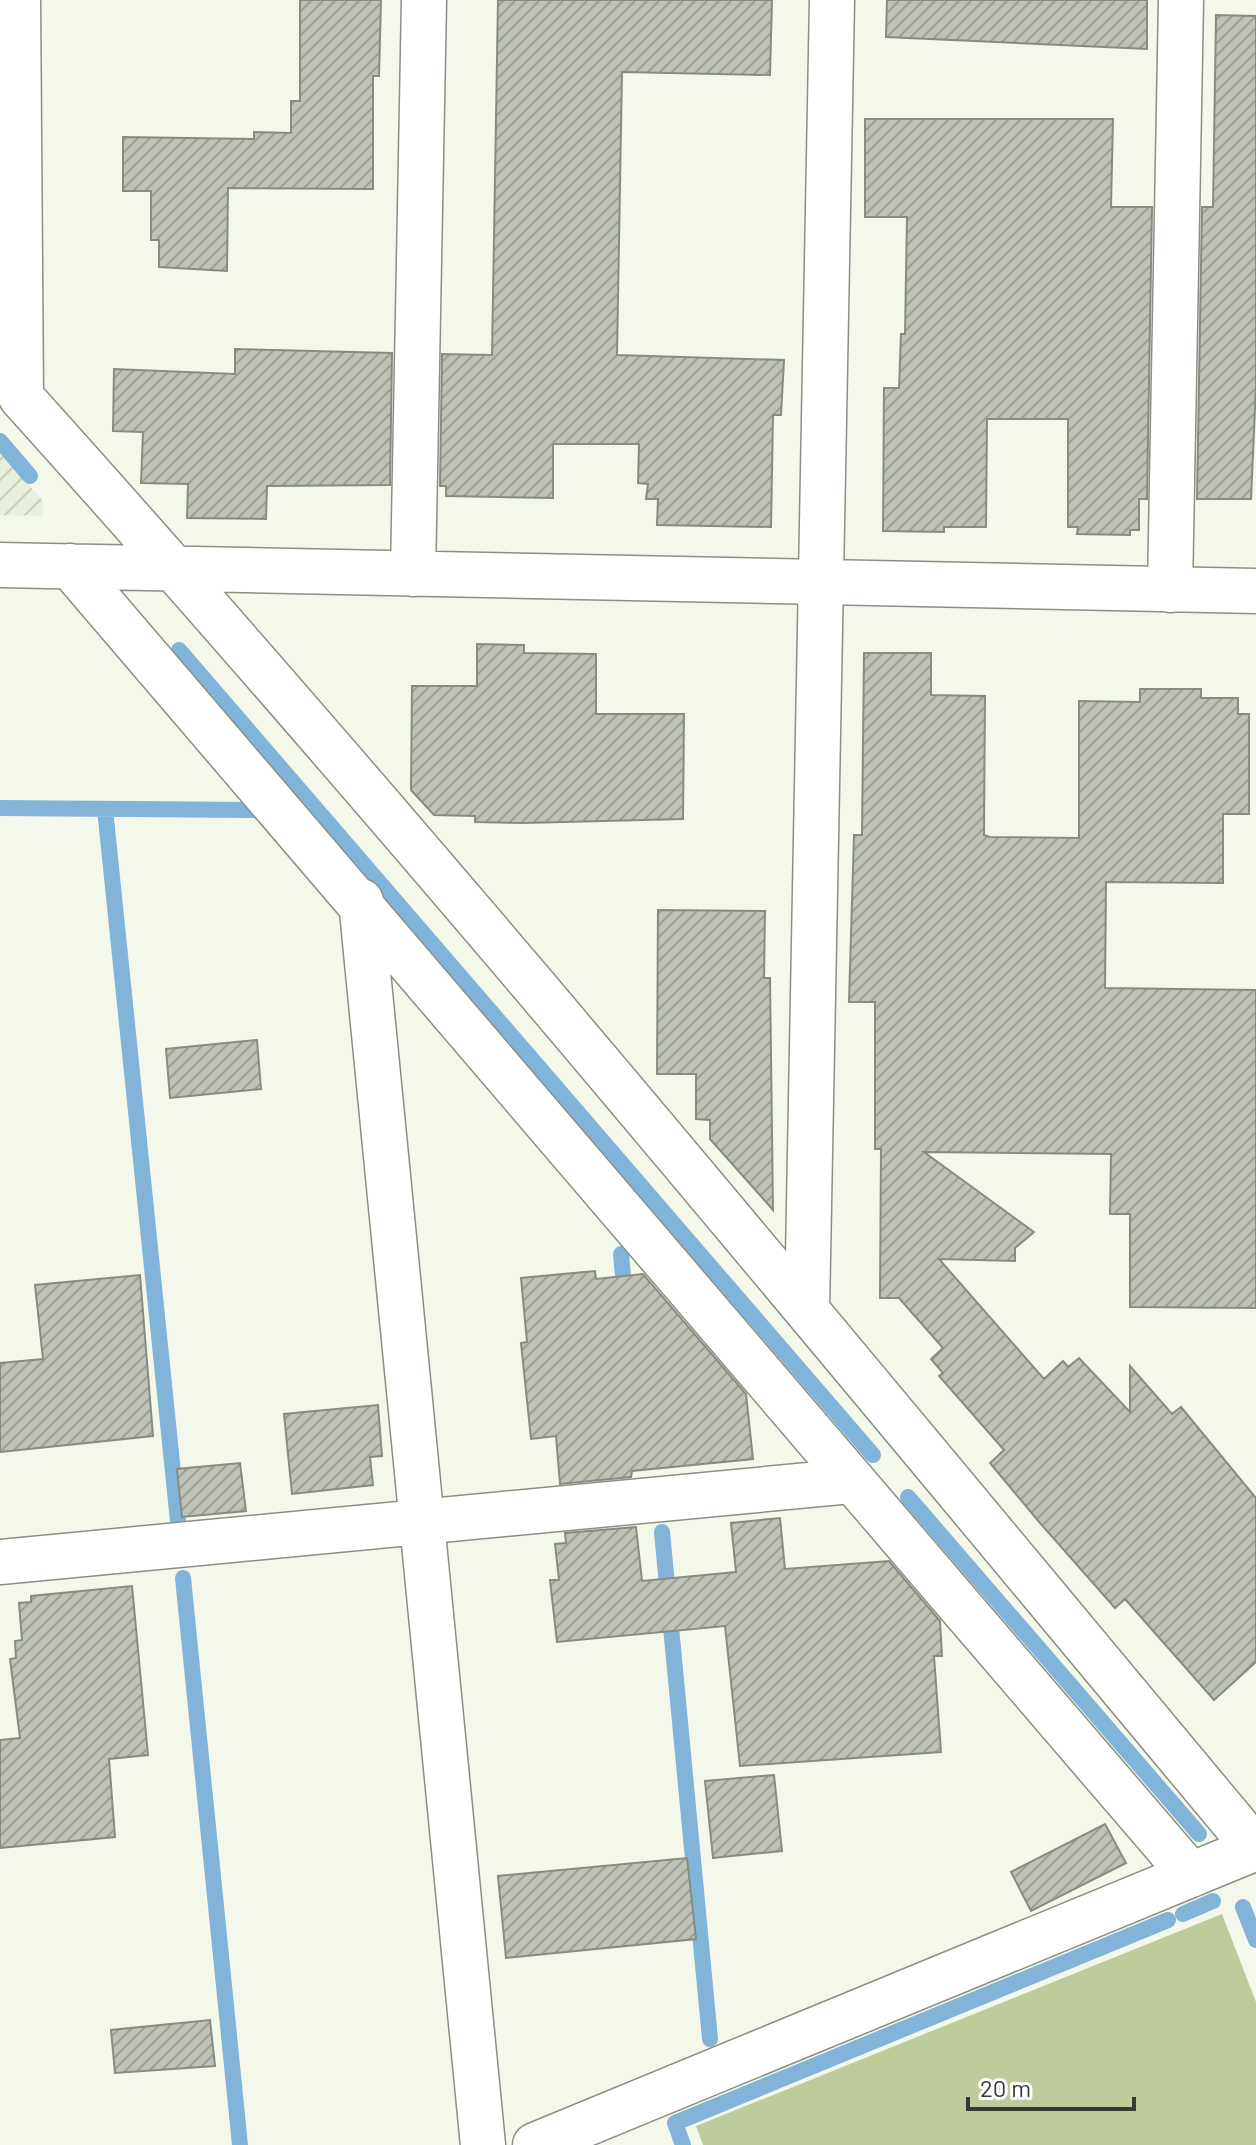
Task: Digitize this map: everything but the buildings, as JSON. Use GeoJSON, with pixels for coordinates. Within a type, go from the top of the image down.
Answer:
{"type":"FeatureCollection","features":[{"type":"Feature","properties":{"kind":"street"},"geometry":{"type":"LineString","coordinates":[[18,0],[21,397],[175,569],[807,1310],[1256,1848],[535,2145]]}},
{"type":"Feature","properties":{"kind":"street"},"geometry":{"type":"LineString","coordinates":[[413,574],[424,0]]}},
{"type":"Feature","properties":{"kind":"street"},"geometry":{"type":"LineString","coordinates":[[807,1310],[832,0]]}},
{"type":"Feature","properties":{"kind":"street"},"geometry":{"type":"LineString","coordinates":[[1170,590],[1181,0]]}},
{"type":"Feature","properties":{"kind":"street"},"geometry":{"type":"LineString","coordinates":[[0,565],[1256,591]]}},
{"type":"Feature","properties":{"kind":"street"},"geometry":{"type":"LineString","coordinates":[[70,566],[361,901],[851,1481],[1191,1875]]}},
{"type":"Feature","properties":{"kind":"street"},"geometry":{"type":"LineString","coordinates":[[361,901],[483,2145]]}},
{"type":"Feature","properties":{"kind":"street"},"geometry":{"type":"LineString","coordinates":[[0,1562],[851,1481]]}},
{"type":"Feature","properties":{"kind":"shaded area"},"geometry":{"type":"Polygon","coordinates":[[[0,453],[43,501],[43,516],[0,515],[0,453]]]}},
{"type":"Feature","properties":{"kind":"green space"},"geometry":{"type":"Polygon","coordinates":[[[1222,1914],[1256,2002],[1256,2145],[703,2145],[696,2126],[1222,1914]]]}},
{"type":"Feature","properties":{"kind":"waterway"},"geometry":{"type":"LineString","coordinates":[[0,441],[30,476]]}},
{"type":"Feature","properties":{"kind":"waterway"},"geometry":{"type":"LineString","coordinates":[[179,650],[873,1455]]}},
{"type":"Feature","properties":{"kind":"waterway"},"geometry":{"type":"LineString","coordinates":[[0,808],[253,810]]}},
{"type":"Feature","properties":{"kind":"waterway"},"geometry":{"type":"LineString","coordinates":[[105,809],[178,1521]]}},
{"type":"Feature","properties":{"kind":"waterway"},"geometry":{"type":"LineString","coordinates":[[621,1254],[625,1297]]}},
{"type":"Feature","properties":{"kind":"waterway"},"geometry":{"type":"LineString","coordinates":[[908,1497],[1199,1834]]}},
{"type":"Feature","properties":{"kind":"waterway"},"geometry":{"type":"LineString","coordinates":[[662,1532],[710,2039]]}},
{"type":"Feature","properties":{"kind":"waterway"},"geometry":{"type":"LineString","coordinates":[[183,1578],[240,2145]]}},
{"type":"Feature","properties":{"kind":"waterway"},"geometry":{"type":"LineString","coordinates":[[1183,1914],[1213,1901]]}},
{"type":"Feature","properties":{"kind":"waterway"},"geometry":{"type":"LineString","coordinates":[[1243,1907],[1256,1940]]}},
{"type":"Feature","properties":{"kind":"waterway"},"geometry":{"type":"LineString","coordinates":[[683,2145],[675,2123],[1168,1920]]}}]}
